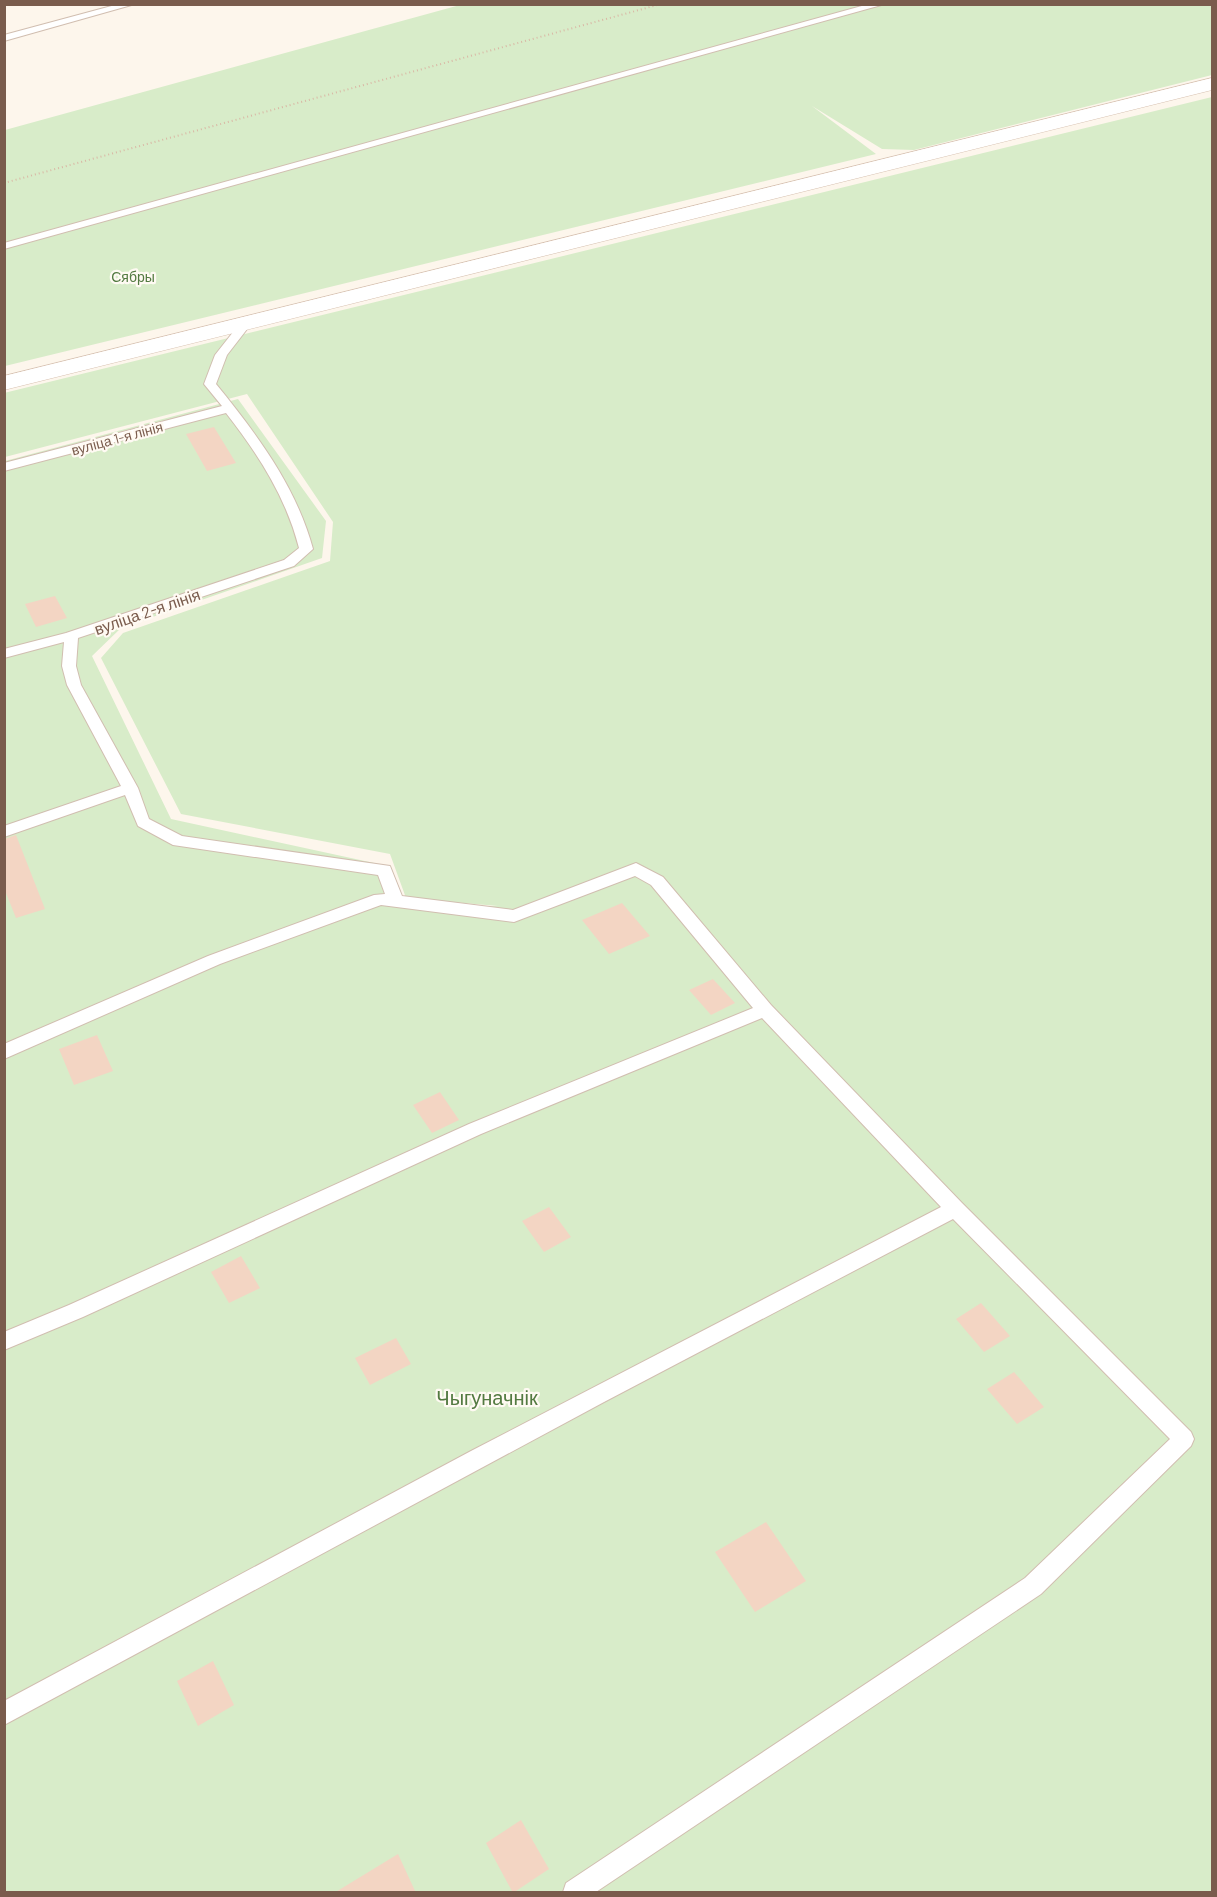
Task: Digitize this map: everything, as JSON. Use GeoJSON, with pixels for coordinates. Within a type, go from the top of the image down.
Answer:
{"type":"FeatureCollection","features":[{"type":"Feature","properties":{"kind":"main road"},"geometry":{"type":"LineString","coordinates":[[4,383],[1212,84]]}},
{"type":"Feature","properties":{"kind":"lane"},"geometry":{"type":"LineString","coordinates":[[4,38],[131,4]]}},
{"type":"Feature","properties":{"kind":"lane"},"geometry":{"type":"LineString","coordinates":[[4,246],[881,4]]}},
{"type":"Feature","properties":{"kind":"lane"},"geometry":{"type":"LineString","coordinates":[[230,408],[210,384],[221,355],[245,324]]}},
{"type":"Feature","properties":{"kind":"lane","name":"вуліца 1-я лінія"},"geometry":{"type":"LineString","coordinates":[[4,467],[230,408]]}},
{"type":"Feature","properties":{"kind":"lane","name":"вуліца 2-я лінія"},"geometry":{"type":"LineString","coordinates":[[4,654],[71,636],[289,563],[306,549],[300,522],[250,433],[230,408]]}},
{"type":"Feature","properties":{"kind":"lane"},"geometry":{"type":"LineString","coordinates":[[71,636],[69,666],[74,685],[130,788],[143,822],[179,841],[384,870],[396,901]]}},
{"type":"Feature","properties":{"kind":"lane"},"geometry":{"type":"LineString","coordinates":[[4,832],[130,788]]}},
{"type":"Feature","properties":{"kind":"lane"},"geometry":{"type":"LineString","coordinates":[[4,1052],[255,944],[380,899],[514,916],[636,869],[657,881],[765,1010],[955,1209],[1184,1439],[1032,1586],[575,1893]]}},
{"type":"Feature","properties":{"kind":"lane"},"geometry":{"type":"LineString","coordinates":[[4,1341],[86,1307],[475,1128],[765,1010]]}},
{"type":"Feature","properties":{"kind":"lane"},"geometry":{"type":"LineString","coordinates":[[4,1714],[410,1493],[955,1209]]}},
{"type":"Feature","properties":{"kind":"path"},"geometry":{"type":"LineString","coordinates":[[4,183],[661,4]]}},
{"type":"Feature","properties":{"kind":"green space","name":"Сябры"},"geometry":{"type":"Polygon","coordinates":[[[460,5],[1212,5],[1212,75],[914,150],[882,149],[812,106],[876,154],[5,366],[5,130],[460,5]]]}},
{"type":"Feature","properties":{"kind":"green space","name":"Чыгуначнік"},"geometry":{"type":"Polygon","coordinates":[[[1212,97],[1212,1892],[5,1892],[5,461],[238,399],[326,521],[322,558],[121,628],[92,656],[171,819],[374,863],[391,906],[498,906],[406,898],[390,854],[181,814],[101,658],[123,633],[330,561],[333,522],[247,394],[5,457],[4,393],[1212,97]]]}},
{"type":"Feature","properties":{"kind":"building"},"geometry":{"type":"Polygon","coordinates":[[[214,427],[236,463],[207,471],[186,434],[214,427]]]}},
{"type":"Feature","properties":{"kind":"building"},"geometry":{"type":"Polygon","coordinates":[[[55,596],[67,618],[36,627],[25,604],[55,596]]]}},
{"type":"Feature","properties":{"kind":"building"},"geometry":{"type":"Polygon","coordinates":[[[16,835],[45,909],[16,918],[4,888],[4,839],[16,835]]]}},
{"type":"Feature","properties":{"kind":"building"},"geometry":{"type":"Polygon","coordinates":[[[622,903],[650,936],[609,954],[582,920],[622,903]]]}},
{"type":"Feature","properties":{"kind":"building"},"geometry":{"type":"Polygon","coordinates":[[[713,979],[735,1003],[711,1015],[689,990],[713,979]]]}},
{"type":"Feature","properties":{"kind":"building"},"geometry":{"type":"Polygon","coordinates":[[[97,1035],[113,1071],[74,1085],[59,1049],[97,1035]]]}},
{"type":"Feature","properties":{"kind":"building"},"geometry":{"type":"Polygon","coordinates":[[[440,1092],[459,1120],[432,1133],[413,1105],[440,1092]]]}},
{"type":"Feature","properties":{"kind":"building"},"geometry":{"type":"Polygon","coordinates":[[[549,1207],[571,1237],[544,1252],[522,1221],[549,1207]]]}},
{"type":"Feature","properties":{"kind":"building"},"geometry":{"type":"Polygon","coordinates":[[[241,1256],[260,1288],[229,1303],[211,1272],[241,1256]]]}},
{"type":"Feature","properties":{"kind":"building"},"geometry":{"type":"Polygon","coordinates":[[[981,1303],[1010,1336],[984,1352],[956,1319],[981,1303]]]}},
{"type":"Feature","properties":{"kind":"building"},"geometry":{"type":"Polygon","coordinates":[[[396,1338],[411,1364],[370,1385],[355,1358],[396,1338]]]}},
{"type":"Feature","properties":{"kind":"building"},"geometry":{"type":"Polygon","coordinates":[[[1014,1372],[1044,1407],[1017,1424],[987,1389],[1014,1372]]]}},
{"type":"Feature","properties":{"kind":"building"},"geometry":{"type":"Polygon","coordinates":[[[766,1522],[806,1581],[755,1612],[715,1552],[766,1522]]]}},
{"type":"Feature","properties":{"kind":"building"},"geometry":{"type":"Polygon","coordinates":[[[213,1661],[234,1705],[198,1726],[177,1681],[213,1661]]]}},
{"type":"Feature","properties":{"kind":"building"},"geometry":{"type":"Polygon","coordinates":[[[521,1820],[549,1869],[513,1893],[486,1843],[521,1820]]]}},
{"type":"Feature","properties":{"kind":"building"},"geometry":{"type":"Polygon","coordinates":[[[398,1854],[416,1893],[334,1893],[398,1854]]]}}]}
